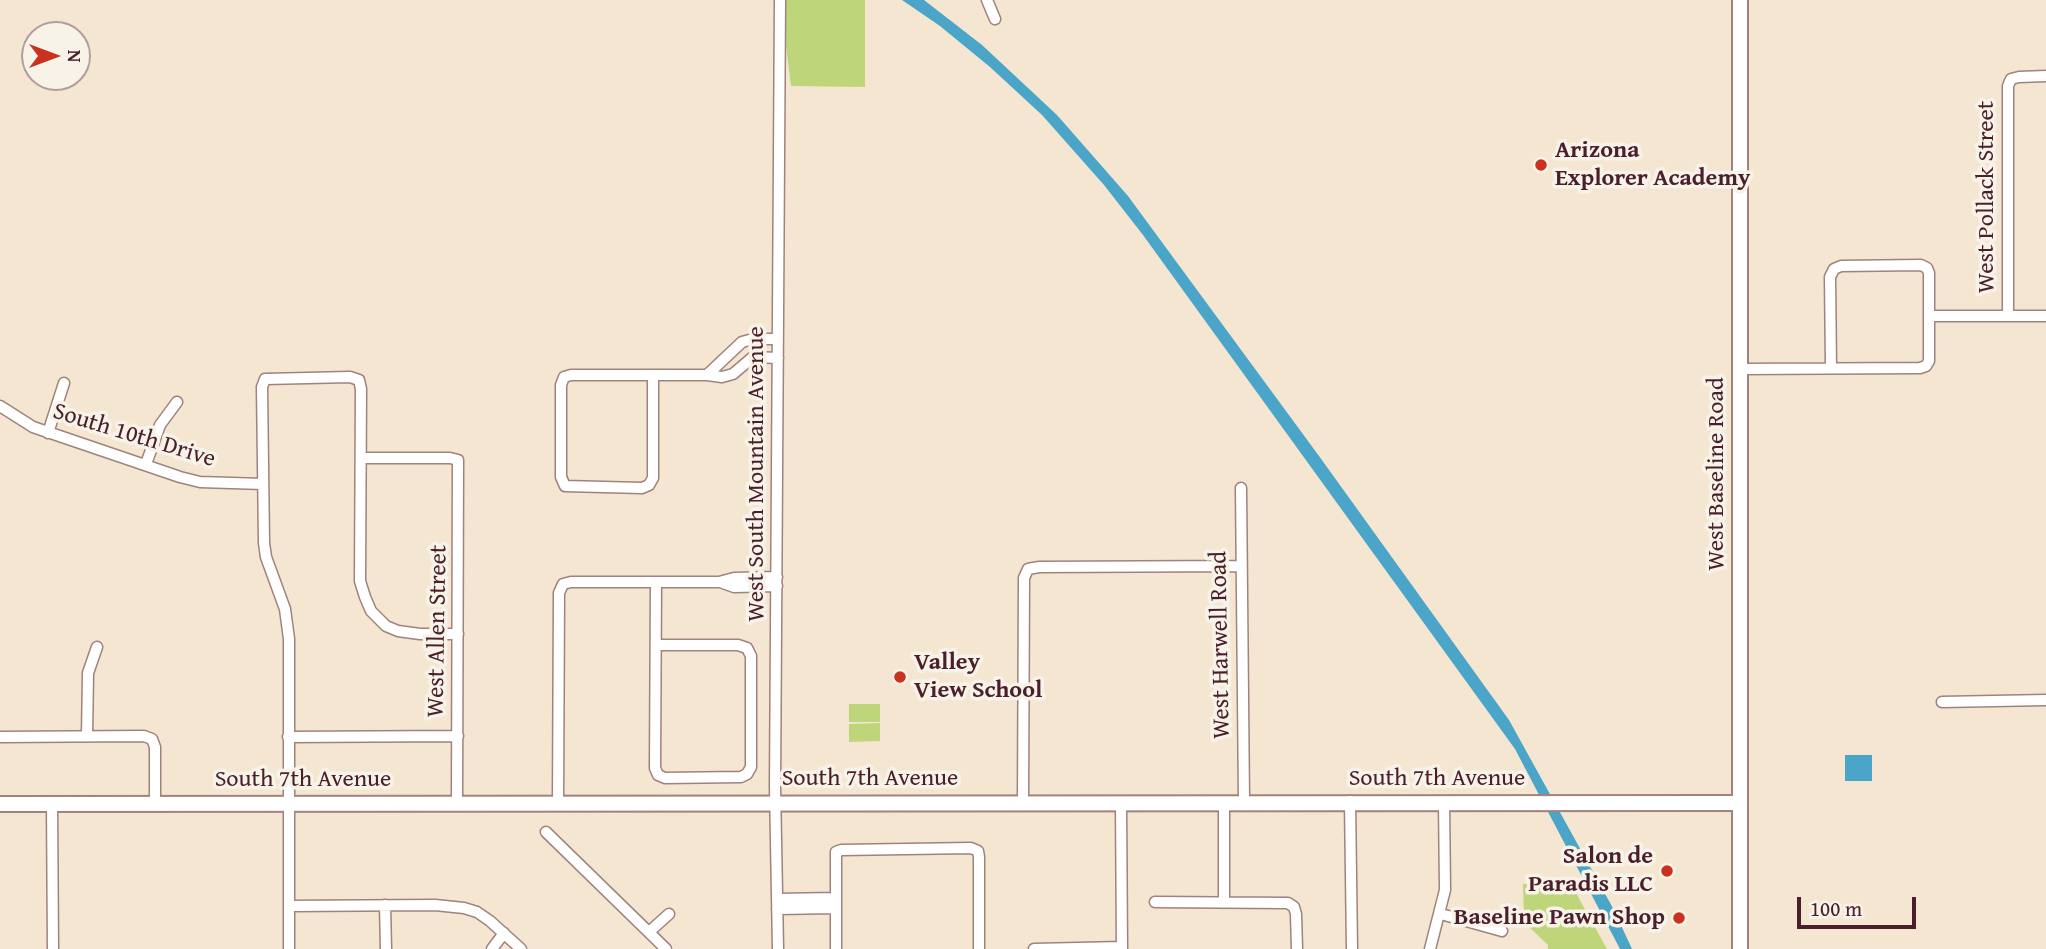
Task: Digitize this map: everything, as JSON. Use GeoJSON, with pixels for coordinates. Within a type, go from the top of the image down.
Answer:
{"type":"FeatureCollection","features":[{"type":"Feature","properties":{"kind":"street","name":"West South Mountain Avenue"},"geometry":{"type":"LineString","coordinates":[[778,949],[775,802],[780,0]]}},
{"type":"Feature","properties":{"kind":"street"},"geometry":{"type":"LineString","coordinates":[[987,0],[995,19]]}},
{"type":"Feature","properties":{"kind":"street","name":"West Baseline Road"},"geometry":{"type":"LineString","coordinates":[[1740,0],[1740,949]]}},
{"type":"Feature","properties":{"kind":"street","name":"West Pollack Street"},"geometry":{"type":"LineString","coordinates":[[2008,316],[2008,86],[2011,79],[2046,76]]}},
{"type":"Feature","properties":{"kind":"street"},"geometry":{"type":"LineString","coordinates":[[1740,369],[1920,368],[1926,366],[1929,361],[1927,268],[1921,265],[1841,266],[1834,269],[1830,277],[1831,368]]}},
{"type":"Feature","properties":{"kind":"street"},"geometry":{"type":"LineString","coordinates":[[1929,316],[2046,316]]}},
{"type":"Feature","properties":{"kind":"street"},"geometry":{"type":"LineString","coordinates":[[708,375],[739,344],[747,340],[778,339]]}},
{"type":"Feature","properties":{"kind":"street"},"geometry":{"type":"LineString","coordinates":[[739,344],[749,359]]}},
{"type":"Feature","properties":{"kind":"street"},"geometry":{"type":"LineString","coordinates":[[653,375],[653,478],[649,485],[642,488],[568,487],[561,477],[561,385],[565,377],[570,375],[653,375],[708,375],[727,376],[741,368],[749,359],[778,358]]}},
{"type":"Feature","properties":{"kind":"street"},"geometry":{"type":"LineString","coordinates":[[289,949],[288,622],[264,543],[262,387],[265,379],[350,377],[359,380],[362,389],[360,581],[371,611],[386,625],[398,631],[458,634]]}},
{"type":"Feature","properties":{"kind":"street"},"geometry":{"type":"LineString","coordinates":[[48,433],[64,383]]}},
{"type":"Feature","properties":{"kind":"street"},"geometry":{"type":"LineString","coordinates":[[146,464],[160,425],[177,402]]}},
{"type":"Feature","properties":{"kind":"street","name":"South 10th Drive"},"geometry":{"type":"LineString","coordinates":[[0,406],[33,427],[48,433],[200,482],[263,484]]}},
{"type":"Feature","properties":{"kind":"street","name":"West Allen Street"},"geometry":{"type":"LineString","coordinates":[[362,458],[458,460],[457,803]]}},
{"type":"Feature","properties":{"kind":"street","name":"West Harwell Road"},"geometry":{"type":"LineString","coordinates":[[1241,488],[1244,802]]}},
{"type":"Feature","properties":{"kind":"street"},"geometry":{"type":"LineString","coordinates":[[1023,802],[1024,578],[1028,569],[1241,566]]}},
{"type":"Feature","properties":{"kind":"street"},"geometry":{"type":"LineString","coordinates":[[656,582],[655,768],[658,775],[665,778],[741,778],[747,774],[751,767],[751,656],[747,648],[738,645],[656,645]]}},
{"type":"Feature","properties":{"kind":"street"},"geometry":{"type":"LineString","coordinates":[[558,803],[559,593],[563,584],[719,582],[734,587],[742,582],[777,582]]}},
{"type":"Feature","properties":{"kind":"street"},"geometry":{"type":"LineString","coordinates":[[88,736],[88,673],[97,647]]}},
{"type":"Feature","properties":{"kind":"street"},"geometry":{"type":"LineString","coordinates":[[1942,702],[2046,700]]}},
{"type":"Feature","properties":{"kind":"street"},"geometry":{"type":"LineString","coordinates":[[0,737],[144,736],[152,739],[155,747],[155,803]]}},
{"type":"Feature","properties":{"kind":"street"},"geometry":{"type":"LineString","coordinates":[[288,737],[458,736]]}},
{"type":"Feature","properties":{"kind":"street"},"geometry":{"type":"LineString","coordinates":[[1350,801],[1352,949]]}},
{"type":"Feature","properties":{"kind":"street","name":"South 7th Avenue"},"geometry":{"type":"LineString","coordinates":[[0,804],[1350,801],[1740,803]]}},
{"type":"Feature","properties":{"kind":"street"},"geometry":{"type":"LineString","coordinates":[[1034,949],[1122,948],[1121,802]]}},
{"type":"Feature","properties":{"kind":"street"},"geometry":{"type":"LineString","coordinates":[[1224,802],[1224,903]]}},
{"type":"Feature","properties":{"kind":"street"},"geometry":{"type":"LineString","coordinates":[[1430,949],[1445,890],[1444,802]]}},
{"type":"Feature","properties":{"kind":"street"},"geometry":{"type":"LineString","coordinates":[[52,803],[53,949]]}},
{"type":"Feature","properties":{"kind":"street"},"geometry":{"type":"LineString","coordinates":[[546,832],[666,949]]}},
{"type":"Feature","properties":{"kind":"street"},"geometry":{"type":"LineString","coordinates":[[836,949],[836,852],[971,848],[978,850],[979,949]]}},
{"type":"Feature","properties":{"kind":"street"},"geometry":{"type":"LineString","coordinates":[[1155,902],[1288,903],[1294,907],[1296,914],[1297,949]]}},
{"type":"Feature","properties":{"kind":"street"},"geometry":{"type":"LineString","coordinates":[[777,904],[835,903]]}},
{"type":"Feature","properties":{"kind":"street"},"geometry":{"type":"LineString","coordinates":[[385,905],[386,949]]}},
{"type":"Feature","properties":{"kind":"street"},"geometry":{"type":"LineString","coordinates":[[289,906],[435,905],[464,908],[477,912],[521,949]]}},
{"type":"Feature","properties":{"kind":"street"},"geometry":{"type":"LineString","coordinates":[[649,932],[669,914]]}},
{"type":"Feature","properties":{"kind":"street"},"geometry":{"type":"LineString","coordinates":[[1441,914],[1502,931]]}},
{"type":"Feature","properties":{"kind":"street"},"geometry":{"type":"LineString","coordinates":[[492,949],[504,933]]}},
{"type":"Feature","properties":{"kind":"green space"},"geometry":{"type":"Polygon","coordinates":[[[786,0],[865,0],[865,87],[791,86],[786,46],[786,0]]]}},
{"type":"Feature","properties":{"kind":"green space"},"geometry":{"type":"Polygon","coordinates":[[[849,704],[880,704],[880,722],[849,722],[849,704]]]}},
{"type":"Feature","properties":{"kind":"green space"},"geometry":{"type":"Polygon","coordinates":[[[880,723],[880,741],[849,742],[849,724],[880,723]]]}},
{"type":"Feature","properties":{"kind":"green space"},"geometry":{"type":"Polygon","coordinates":[[[1523,884],[1571,884],[1607,949],[1548,949],[1548,945],[1528,926],[1524,918],[1523,884]]]}},
{"type":"Feature","properties":{"kind":"water"},"geometry":{"type":"Polygon","coordinates":[[[902,0],[924,0],[982,45],[1057,115],[1128,196],[1509,720],[1614,910],[1632,949],[1620,949],[1515,749],[1143,235],[1104,185],[1042,115],[990,67],[940,26],[902,0]]]}},
{"type":"Feature","properties":{"kind":"water"},"geometry":{"type":"Polygon","coordinates":[[[1845,755],[1872,755],[1872,781],[1845,781],[1845,755]]]}},
{"type":"Feature","properties":{"kind":"place","name":"Arizona Explorer Academy"},"geometry":{"type":"Point","coordinates":[1541,165]}},
{"type":"Feature","properties":{"kind":"place","name":"Valley View School"},"geometry":{"type":"Point","coordinates":[900,677]}},
{"type":"Feature","properties":{"kind":"place","name":"Salon de Paradis LLC"},"geometry":{"type":"Point","coordinates":[1667,871]}},
{"type":"Feature","properties":{"kind":"place","name":"Baseline Pawn Shop"},"geometry":{"type":"Point","coordinates":[1679,918]}}]}
